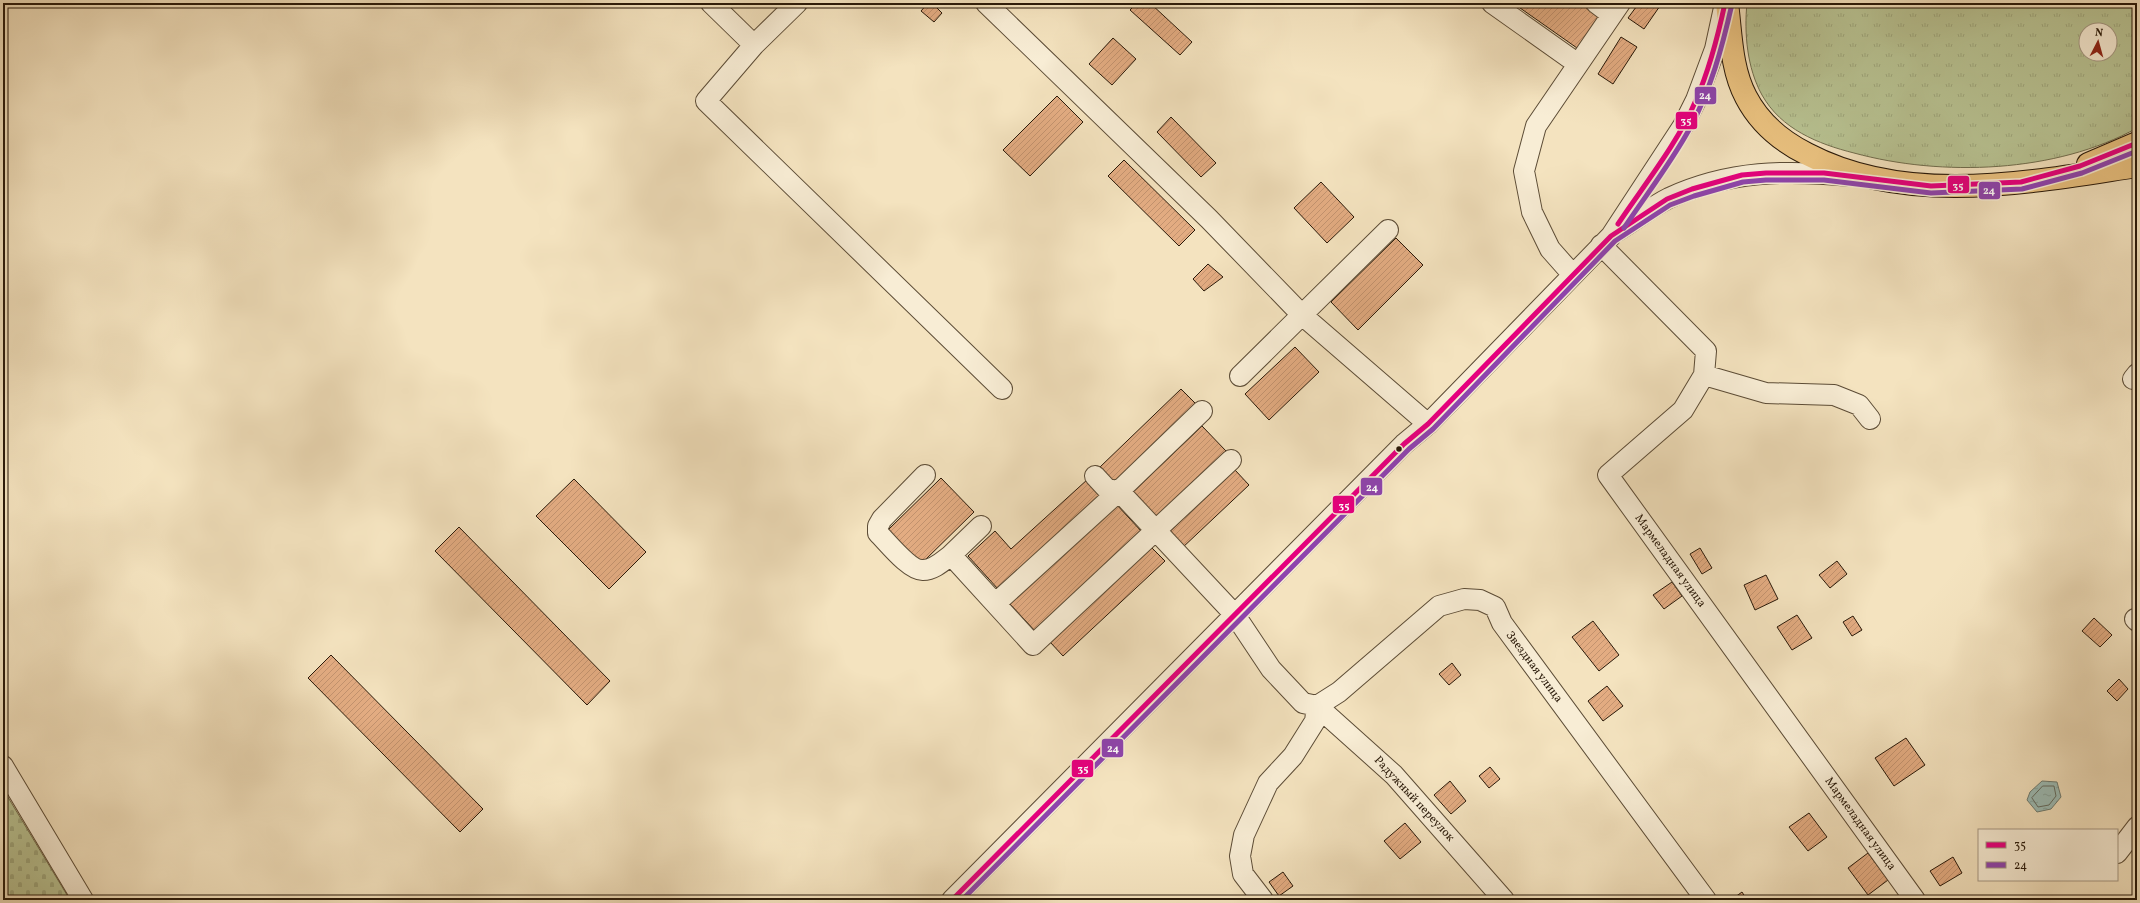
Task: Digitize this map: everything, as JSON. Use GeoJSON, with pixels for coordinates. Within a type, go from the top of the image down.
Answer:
{"type":"FeatureCollection","features":[{"type":"Feature","properties":{"kind":"main road"},"geometry":{"type":"LineString","coordinates":[[1726,3],[1736,68],[1746,97],[1754,111],[1771,130],[1794,147],[1819,160],[1861,176],[1931,186],[2021,182],[2137,166]]}},
{"type":"Feature","properties":{"kind":"main road"},"geometry":{"type":"LineString","coordinates":[[2021,182],[2080,166],[2137,143]]}},
{"type":"Feature","properties":{"kind":"street"},"geometry":{"type":"LineString","coordinates":[[710,3],[754,45]]}},
{"type":"Feature","properties":{"kind":"street"},"geometry":{"type":"LineString","coordinates":[[797,3],[754,45],[706,101],[1002,389]]}},
{"type":"Feature","properties":{"kind":"street"},"geometry":{"type":"LineString","coordinates":[[986,3],[1209,219],[1302,315],[1428,424]]}},
{"type":"Feature","properties":{"kind":"street"},"geometry":{"type":"LineString","coordinates":[[1492,3],[1578,64]]}},
{"type":"Feature","properties":{"kind":"street"},"geometry":{"type":"LineString","coordinates":[[1573,275],[1550,249],[1532,212],[1524,171],[1536,126],[1616,9],[1596,3]]}},
{"type":"Feature","properties":{"kind":"street"},"geometry":{"type":"LineString","coordinates":[[952,900],[1404,444],[1428,424],[1606,241],[1683,126],[1696,100],[1714,49],[1726,3]]}},
{"type":"Feature","properties":{"kind":"street"},"geometry":{"type":"LineString","coordinates":[[1606,241],[1667,199],[1699,186],[1735,176],[1766,173],[1824,173],[1861,176]]}},
{"type":"Feature","properties":{"kind":"street"},"geometry":{"type":"LineString","coordinates":[[1240,376],[1388,230]]}},
{"type":"Feature","properties":{"kind":"street","name":"Мармеладная улица"},"geometry":{"type":"LineString","coordinates":[[1606,241],[1706,351],[1704,375],[1683,410],[1608,474],[1915,900]]}},
{"type":"Feature","properties":{"kind":"street"},"geometry":{"type":"LineString","coordinates":[[1704,375],[1766,393],[1834,395],[1859,405],[1870,419]]}},
{"type":"Feature","properties":{"kind":"street"},"geometry":{"type":"LineString","coordinates":[[996,603],[1119,491],[1202,410]]}},
{"type":"Feature","properties":{"kind":"street"},"geometry":{"type":"LineString","coordinates":[[951,556],[996,603],[1033,645],[1156,532],[1231,460]]}},
{"type":"Feature","properties":{"kind":"street"},"geometry":{"type":"LineString","coordinates":[[925,475],[882,519],[878,526],[878,533],[915,569],[924,571],[936,567],[951,556],[981,526]]}},
{"type":"Feature","properties":{"kind":"street"},"geometry":{"type":"LineString","coordinates":[[1095,476],[1107,489],[1119,491]]}},
{"type":"Feature","properties":{"kind":"street","name":"Радужный переулок"},"geometry":{"type":"LineString","coordinates":[[1119,491],[1235,615],[1271,669],[1303,703],[1316,706],[1394,775],[1504,900]]}},
{"type":"Feature","properties":{"kind":"street","name":"Звездная улица"},"geometry":{"type":"LineString","coordinates":[[1316,706],[1339,692],[1439,606],[1464,599],[1480,600],[1495,607],[1502,623],[1706,900]]}},
{"type":"Feature","properties":{"kind":"street"},"geometry":{"type":"LineString","coordinates":[[1263,900],[1243,874],[1240,856],[1244,835],[1268,783],[1293,756],[1315,721],[1316,706]]}},
{"type":"Feature","properties":{"kind":"street"},"geometry":{"type":"LineString","coordinates":[[3,766],[83,900]]}},
{"type":"Feature","properties":{"kind":"street"},"geometry":{"type":"LineString","coordinates":[[2118,852],[2137,827]]}},
{"type":"Feature","properties":{"kind":"green space"},"geometry":{"type":"Polygon","coordinates":[[[1747,3],[2137,3],[2137,128],[2105,143],[2071,154],[2035,162],[1998,166],[1961,168],[1924,166],[1888,161],[1854,153],[1814,140],[1790,126],[1770,107],[1757,85],[1753,73],[1746,38],[1747,3]]]}},
{"type":"Feature","properties":{"kind":"green space"},"geometry":{"type":"Polygon","coordinates":[[[3,789],[70,900],[3,900],[3,789]]]}},
{"type":"Feature","properties":{"kind":"water"},"geometry":{"type":"Polygon","coordinates":[[[2042,781],[2057,782],[2061,797],[2051,809],[2037,812],[2027,800],[2030,792],[2042,781]]]}},
{"type":"Feature","properties":{"kind":"building"},"geometry":{"type":"Polygon","coordinates":[[[928,3],[932,3],[942,13],[934,22],[921,11],[928,3]]]}},
{"type":"Feature","properties":{"kind":"building"},"geometry":{"type":"Polygon","coordinates":[[[1137,3],[1150,3],[1192,42],[1180,55],[1130,10],[1137,3]]]}},
{"type":"Feature","properties":{"kind":"building"},"geometry":{"type":"Polygon","coordinates":[[[1513,3],[1580,3],[1599,17],[1577,48],[1513,3]]]}},
{"type":"Feature","properties":{"kind":"building"},"geometry":{"type":"Polygon","coordinates":[[[1639,3],[1662,3],[1644,29],[1628,18],[1639,3]]]}},
{"type":"Feature","properties":{"kind":"building"},"geometry":{"type":"Polygon","coordinates":[[[1621,37],[1637,47],[1613,84],[1598,74],[1621,37]]]}},
{"type":"Feature","properties":{"kind":"building"},"geometry":{"type":"Polygon","coordinates":[[[1113,38],[1136,59],[1112,85],[1089,64],[1113,38]]]}},
{"type":"Feature","properties":{"kind":"building"},"geometry":{"type":"Polygon","coordinates":[[[1057,96],[1083,122],[1030,176],[1003,150],[1057,96]]]}},
{"type":"Feature","properties":{"kind":"building"},"geometry":{"type":"Polygon","coordinates":[[[1171,117],[1216,163],[1201,177],[1157,132],[1171,117]]]}},
{"type":"Feature","properties":{"kind":"building"},"geometry":{"type":"Polygon","coordinates":[[[1124,160],[1195,230],[1179,246],[1108,176],[1124,160]]]}},
{"type":"Feature","properties":{"kind":"building"},"geometry":{"type":"Polygon","coordinates":[[[1321,182],[1354,217],[1327,243],[1294,208],[1321,182]]]}},
{"type":"Feature","properties":{"kind":"building"},"geometry":{"type":"Polygon","coordinates":[[[1396,238],[1423,265],[1358,330],[1331,302],[1396,238]]]}},
{"type":"Feature","properties":{"kind":"building"},"geometry":{"type":"Polygon","coordinates":[[[1208,264],[1223,277],[1204,291],[1193,279],[1208,264]]]}},
{"type":"Feature","properties":{"kind":"building"},"geometry":{"type":"Polygon","coordinates":[[[1295,347],[1319,372],[1269,420],[1245,394],[1295,347]]]}},
{"type":"Feature","properties":{"kind":"building"},"geometry":{"type":"Polygon","coordinates":[[[1181,389],[1196,404],[1115,483],[1100,467],[1181,389]]]}},
{"type":"Feature","properties":{"kind":"building"},"geometry":{"type":"Polygon","coordinates":[[[1202,426],[1226,451],[1157,518],[1133,492],[1202,426]]]}},
{"type":"Feature","properties":{"kind":"building"},"geometry":{"type":"Polygon","coordinates":[[[1235,470],[1249,485],[1181,549],[1167,534],[1235,470]]]}},
{"type":"Feature","properties":{"kind":"building"},"geometry":{"type":"Polygon","coordinates":[[[941,478],[974,512],[921,564],[888,530],[941,478]]]}},
{"type":"Feature","properties":{"kind":"building"},"geometry":{"type":"Polygon","coordinates":[[[574,479],[646,552],[609,589],[536,516],[574,479]]]}},
{"type":"Feature","properties":{"kind":"building"},"geometry":{"type":"Polygon","coordinates":[[[1088,479],[1102,495],[998,589],[968,556],[995,531],[1011,549],[1088,479]]]}},
{"type":"Feature","properties":{"kind":"building"},"geometry":{"type":"Polygon","coordinates":[[[1117,505],[1142,532],[1035,631],[1009,603],[1117,505]]]}},
{"type":"Feature","properties":{"kind":"building"},"geometry":{"type":"Polygon","coordinates":[[[459,527],[610,681],[587,705],[435,551],[459,527]]]}},
{"type":"Feature","properties":{"kind":"building"},"geometry":{"type":"Polygon","coordinates":[[[1151,547],[1165,561],[1063,656],[1050,642],[1151,547]]]}},
{"type":"Feature","properties":{"kind":"building"},"geometry":{"type":"Polygon","coordinates":[[[1700,548],[1712,568],[1702,574],[1690,554],[1700,548]]]}},
{"type":"Feature","properties":{"kind":"building"},"geometry":{"type":"Polygon","coordinates":[[[1837,561],[1847,574],[1830,588],[1819,575],[1837,561]]]}},
{"type":"Feature","properties":{"kind":"building"},"geometry":{"type":"Polygon","coordinates":[[[1766,575],[1778,599],[1755,610],[1744,585],[1766,575]]]}},
{"type":"Feature","properties":{"kind":"building"},"geometry":{"type":"Polygon","coordinates":[[[1672,582],[1682,596],[1664,609],[1653,595],[1672,582]]]}},
{"type":"Feature","properties":{"kind":"building"},"geometry":{"type":"Polygon","coordinates":[[[1797,615],[1812,638],[1792,650],[1777,627],[1797,615]]]}},
{"type":"Feature","properties":{"kind":"building"},"geometry":{"type":"Polygon","coordinates":[[[1853,616],[1862,630],[1852,636],[1843,622],[1853,616]]]}},
{"type":"Feature","properties":{"kind":"building"},"geometry":{"type":"Polygon","coordinates":[[[2094,618],[2112,635],[2100,647],[2082,631],[2094,618]]]}},
{"type":"Feature","properties":{"kind":"building"},"geometry":{"type":"Polygon","coordinates":[[[1593,621],[1619,655],[1599,671],[1572,637],[1593,621]]]}},
{"type":"Feature","properties":{"kind":"building"},"geometry":{"type":"Polygon","coordinates":[[[331,655],[483,809],[460,832],[308,678],[331,655]]]}},
{"type":"Feature","properties":{"kind":"building"},"geometry":{"type":"Polygon","coordinates":[[[1452,663],[1461,675],[1449,685],[1439,674],[1452,663]]]}},
{"type":"Feature","properties":{"kind":"building"},"geometry":{"type":"Polygon","coordinates":[[[2119,679],[2128,689],[2117,701],[2107,691],[2119,679]]]}},
{"type":"Feature","properties":{"kind":"building"},"geometry":{"type":"Polygon","coordinates":[[[1607,686],[1623,706],[1603,721],[1588,701],[1607,686]]]}},
{"type":"Feature","properties":{"kind":"building"},"geometry":{"type":"Polygon","coordinates":[[[1906,738],[1925,765],[1894,786],[1875,758],[1906,738]]]}},
{"type":"Feature","properties":{"kind":"building"},"geometry":{"type":"Polygon","coordinates":[[[1490,767],[1500,779],[1489,788],[1479,776],[1490,767]]]}},
{"type":"Feature","properties":{"kind":"building"},"geometry":{"type":"Polygon","coordinates":[[[1450,781],[1466,801],[1451,814],[1434,795],[1450,781]]]}},
{"type":"Feature","properties":{"kind":"building"},"geometry":{"type":"Polygon","coordinates":[[[1809,813],[1827,837],[1808,851],[1789,827],[1809,813]]]}},
{"type":"Feature","properties":{"kind":"building"},"geometry":{"type":"Polygon","coordinates":[[[1405,823],[1421,842],[1400,859],[1384,841],[1405,823]]]}},
{"type":"Feature","properties":{"kind":"building"},"geometry":{"type":"Polygon","coordinates":[[[1868,853],[1888,880],[1868,895],[1848,868],[1868,853]]]}},
{"type":"Feature","properties":{"kind":"building"},"geometry":{"type":"Polygon","coordinates":[[[1953,857],[1962,873],[1940,886],[1930,871],[1953,857]]]}},
{"type":"Feature","properties":{"kind":"building"},"geometry":{"type":"Polygon","coordinates":[[[1283,872],[1293,886],[1279,896],[1269,882],[1283,872]]]}},
{"type":"Feature","properties":{"kind":"building"},"geometry":{"type":"Polygon","coordinates":[[[1742,892],[1747,900],[1731,900],[1742,892]]]}},
{"type":"Feature","properties":{"kind":"transit line","name":"35"},"geometry":{"type":"LineString","coordinates":[[1618,224],[1660,164],[1689,116],[1709,64],[1725,3]]}},
{"type":"Feature","properties":{"kind":"transit line","name":"24"},"geometry":{"type":"LineString","coordinates":[[1624,228],[1675,154],[1690,128],[1710,83],[1732,4]]}},
{"type":"Feature","properties":{"kind":"transit line","name":"35"},"geometry":{"type":"LineString","coordinates":[[952,900],[1404,444],[1428,424],[1611,236],[1667,199],[1692,189],[1742,175],[1766,173],[1824,173],[1931,186],[2021,182],[2080,166],[2137,143]]}},
{"type":"Feature","properties":{"kind":"transit line","name":"24"},"geometry":{"type":"LineString","coordinates":[[962,900],[1409,449],[1433,429],[1615,241],[1670,205],[1694,196],[1743,182],[1766,180],[1824,180],[1931,193],[2022,189],[2082,173],[2137,151]]}}]}
